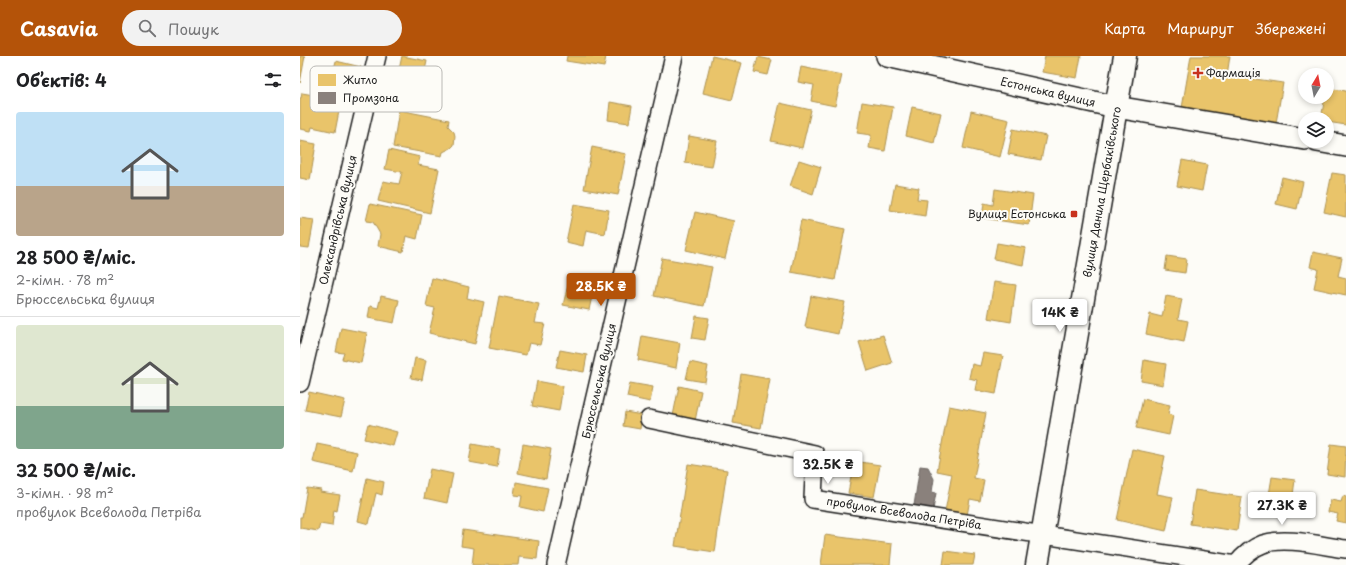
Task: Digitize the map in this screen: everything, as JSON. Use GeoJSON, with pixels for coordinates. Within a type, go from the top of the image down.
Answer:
{"type":"FeatureCollection","features":[{"type":"Feature","properties":{"kind":"main road","name":"вулиця Данила Щербаківського"},"geometry":{"type":"LineString","coordinates":[[1037,565],[1125,56]]}},
{"type":"Feature","properties":{"kind":"street","name":"Олександрівська вулиця"},"geometry":{"type":"LineString","coordinates":[[375,66],[377,56]]}},
{"type":"Feature","properties":{"kind":"street","name":"Брюссельська вулиця"},"geometry":{"type":"LineString","coordinates":[[556,565],[674,56]]}},
{"type":"Feature","properties":{"kind":"street","name":"Естонська вулиця"},"geometry":{"type":"LineString","coordinates":[[887,56],[1116,107],[1298,138]]}},
{"type":"Feature","properties":{"kind":"street","name":"Олександрівська вулиця"},"geometry":{"type":"LineString","coordinates":[[300,383],[364,112]]}},
{"type":"Feature","properties":{"kind":"street"},"geometry":{"type":"LineString","coordinates":[[1334,144],[1346,146]]}},
{"type":"Feature","properties":{"kind":"street","name":"провулок Всеволода Петріва"},"geometry":{"type":"LineString","coordinates":[[648,419],[814,454],[813,499],[1042,535]]}},
{"type":"Feature","properties":{"kind":"street"},"geometry":{"type":"LineString","coordinates":[[1042,535],[1236,565],[1245,554],[1263,544],[1285,541],[1346,549]]}},
{"type":"Feature","properties":{"kind":"building: Житло"},"geometry":{"type":"Polygon","coordinates":[[[300,56],[305,56],[300,83],[300,56]]]}},
{"type":"Feature","properties":{"kind":"building: Житло"},"geometry":{"type":"Polygon","coordinates":[[[402,56],[427,61],[426,66],[400,66],[402,56]]]}},
{"type":"Feature","properties":{"kind":"building: Житло"},"geometry":{"type":"Polygon","coordinates":[[[567,56],[606,56],[604,67],[566,61],[567,56]]]}},
{"type":"Feature","properties":{"kind":"building: Житло"},"geometry":{"type":"Polygon","coordinates":[[[712,56],[742,63],[732,100],[703,93],[712,56]]]}},
{"type":"Feature","properties":{"kind":"building: Житло"},"geometry":{"type":"Polygon","coordinates":[[[1045,56],[1081,56],[1077,78],[1042,72],[1045,56]]]}},
{"type":"Feature","properties":{"kind":"building: Житло"},"geometry":{"type":"Polygon","coordinates":[[[1191,56],[1230,56],[1227,75],[1283,83],[1276,123],[1182,108],[1191,56]]]}},
{"type":"Feature","properties":{"kind":"building: Житло"},"geometry":{"type":"Polygon","coordinates":[[[758,57],[772,60],[768,75],[754,72],[758,57]]]}},
{"type":"Feature","properties":{"kind":"building: Житло"},"geometry":{"type":"Polygon","coordinates":[[[336,61],[357,66],[335,66],[336,61]]]}},
{"type":"Feature","properties":{"kind":"building: Житло"},"geometry":{"type":"Polygon","coordinates":[[[801,67],[842,75],[835,106],[811,101],[814,85],[798,82],[801,67]]]}},
{"type":"Feature","properties":{"kind":"building: Житло"},"geometry":{"type":"Polygon","coordinates":[[[1334,89],[1346,91],[1346,125],[1334,123],[1334,112],[1322,112],[1324,104],[1334,104],[1334,89]]]}},
{"type":"Feature","properties":{"kind":"building: Житло"},"geometry":{"type":"Polygon","coordinates":[[[302,93],[310,94],[310,112],[339,112],[335,132],[312,127],[311,131],[300,129],[302,93]]]}},
{"type":"Feature","properties":{"kind":"building: Житло"},"geometry":{"type":"Polygon","coordinates":[[[610,102],[632,106],[629,123],[608,120],[610,102]]]}},
{"type":"Feature","properties":{"kind":"building: Житло"},"geometry":{"type":"Polygon","coordinates":[[[862,102],[893,107],[885,151],[869,148],[871,135],[857,133],[862,102]]]}},
{"type":"Feature","properties":{"kind":"building: Житло"},"geometry":{"type":"Polygon","coordinates":[[[780,103],[811,110],[802,148],[771,141],[780,103]]]}},
{"type":"Feature","properties":{"kind":"building: Житло"},"geometry":{"type":"Polygon","coordinates":[[[912,107],[941,113],[934,143],[906,136],[912,107]]]}},
{"type":"Feature","properties":{"kind":"building: Житло"},"geometry":{"type":"Polygon","coordinates":[[[971,111],[1009,120],[1000,157],[963,148],[971,111]]]}},
{"type":"Feature","properties":{"kind":"building: Житло"},"geometry":{"type":"Polygon","coordinates":[[[399,112],[409,112],[449,120],[448,126],[454,132],[455,136],[454,145],[443,152],[442,156],[393,147],[399,112]]]}},
{"type":"Feature","properties":{"kind":"building: Житло"},"geometry":{"type":"Polygon","coordinates":[[[1013,129],[1046,136],[1041,160],[1008,154],[1013,129]]]}},
{"type":"Feature","properties":{"kind":"building: Житло"},"geometry":{"type":"Polygon","coordinates":[[[689,136],[717,141],[712,167],[685,163],[689,136]]]}},
{"type":"Feature","properties":{"kind":"building: Житло"},"geometry":{"type":"Polygon","coordinates":[[[300,141],[316,144],[310,180],[300,178],[300,141]]]}},
{"type":"Feature","properties":{"kind":"building: Житло"},"geometry":{"type":"Polygon","coordinates":[[[592,147],[626,154],[618,195],[584,189],[592,147]]]}},
{"type":"Feature","properties":{"kind":"building: Житло"},"geometry":{"type":"Polygon","coordinates":[[[389,150],[420,157],[418,165],[439,169],[430,213],[378,201],[383,181],[399,184],[402,172],[385,169],[389,150]]]}},
{"type":"Feature","properties":{"kind":"building: Житло"},"geometry":{"type":"Polygon","coordinates":[[[799,160],[821,167],[813,194],[790,186],[799,160]]]}},
{"type":"Feature","properties":{"kind":"building: Житло"},"geometry":{"type":"Polygon","coordinates":[[[1182,160],[1207,165],[1202,191],[1177,186],[1182,160]]]}},
{"type":"Feature","properties":{"kind":"building: Житло"},"geometry":{"type":"Polygon","coordinates":[[[1332,173],[1346,175],[1346,217],[1324,212],[1332,173]]]}},
{"type":"Feature","properties":{"kind":"building: Житло"},"geometry":{"type":"Polygon","coordinates":[[[1282,177],[1303,182],[1297,209],[1276,204],[1282,177]]]}},
{"type":"Feature","properties":{"kind":"building: Житло"},"geometry":{"type":"Polygon","coordinates":[[[895,184],[919,188],[917,199],[927,200],[925,216],[890,210],[895,184]]]}},
{"type":"Feature","properties":{"kind":"building: Житло"},"geometry":{"type":"Polygon","coordinates":[[[995,189],[1033,195],[1029,225],[982,218],[984,203],[993,205],[995,189]]]}},
{"type":"Feature","properties":{"kind":"building: Житло"},"geometry":{"type":"Polygon","coordinates":[[[370,204],[422,215],[417,239],[406,236],[403,252],[378,246],[380,234],[373,222],[366,221],[370,204]]]}},
{"type":"Feature","properties":{"kind":"building: Житло"},"geometry":{"type":"Polygon","coordinates":[[[574,204],[609,210],[605,234],[586,230],[583,246],[566,242],[574,204]]]}},
{"type":"Feature","properties":{"kind":"building: Житло"},"geometry":{"type":"Polygon","coordinates":[[[695,212],[734,221],[725,259],[686,250],[695,212]]]}},
{"type":"Feature","properties":{"kind":"building: Житло"},"geometry":{"type":"Polygon","coordinates":[[[300,218],[314,220],[309,248],[300,247],[300,218]]]}},
{"type":"Feature","properties":{"kind":"building: Житло"},"geometry":{"type":"Polygon","coordinates":[[[801,220],[845,229],[835,280],[791,272],[801,220]]]}},
{"type":"Feature","properties":{"kind":"building: Житло"},"geometry":{"type":"Polygon","coordinates":[[[997,243],[1026,248],[1023,265],[994,259],[997,243]]]}},
{"type":"Feature","properties":{"kind":"building: Житло"},"geometry":{"type":"Polygon","coordinates":[[[1313,252],[1342,258],[1338,276],[1346,278],[1346,295],[1314,288],[1318,269],[1310,267],[1313,252]]]}},
{"type":"Feature","properties":{"kind":"building: Житло"},"geometry":{"type":"Polygon","coordinates":[[[1167,256],[1187,259],[1185,273],[1165,270],[1167,256]]]}},
{"type":"Feature","properties":{"kind":"building: Житло"},"geometry":{"type":"Polygon","coordinates":[[[662,258],[712,267],[704,306],[654,296],[662,258]]]}},
{"type":"Feature","properties":{"kind":"building: Житло"},"geometry":{"type":"Polygon","coordinates":[[[432,278],[469,287],[467,298],[484,302],[475,344],[429,333],[435,308],[426,306],[432,278]]]}},
{"type":"Feature","properties":{"kind":"building: Житло"},"geometry":{"type":"Polygon","coordinates":[[[569,281],[594,287],[589,310],[563,305],[569,281]]]}},
{"type":"Feature","properties":{"kind":"building: Житло"},"geometry":{"type":"Polygon","coordinates":[[[994,282],[1016,285],[1011,322],[988,318],[994,282]]]}},
{"type":"Feature","properties":{"kind":"building: Житло"},"geometry":{"type":"Polygon","coordinates":[[[381,296],[399,300],[394,323],[368,318],[370,306],[378,308],[381,296]]]}},
{"type":"Feature","properties":{"kind":"building: Житло"},"geometry":{"type":"Polygon","coordinates":[[[499,296],[539,304],[535,323],[545,324],[540,345],[529,343],[526,355],[489,348],[499,296]]]}},
{"type":"Feature","properties":{"kind":"building: Житло"},"geometry":{"type":"Polygon","coordinates":[[[811,296],[845,302],[838,334],[805,327],[811,296]]]}},
{"type":"Feature","properties":{"kind":"building: Житло"},"geometry":{"type":"Polygon","coordinates":[[[1166,296],[1182,299],[1178,319],[1188,321],[1184,342],[1146,334],[1150,314],[1162,317],[1166,296]]]}},
{"type":"Feature","properties":{"kind":"building: Житло"},"geometry":{"type":"Polygon","coordinates":[[[696,316],[709,318],[705,340],[692,338],[696,316]]]}},
{"type":"Feature","properties":{"kind":"building: Житло"},"geometry":{"type":"Polygon","coordinates":[[[341,328],[367,333],[361,363],[342,359],[344,353],[336,352],[341,328]]]}},
{"type":"Feature","properties":{"kind":"building: Житло"},"geometry":{"type":"Polygon","coordinates":[[[883,335],[892,363],[868,371],[859,342],[883,335]]]}},
{"type":"Feature","properties":{"kind":"building: Житло"},"geometry":{"type":"Polygon","coordinates":[[[642,336],[680,343],[676,368],[638,360],[642,336]]]}},
{"type":"Feature","properties":{"kind":"building: Житло"},"geometry":{"type":"Polygon","coordinates":[[[560,350],[587,355],[584,372],[556,367],[560,350]]]}},
{"type":"Feature","properties":{"kind":"building: Житло"},"geometry":{"type":"Polygon","coordinates":[[[983,353],[1003,356],[996,394],[975,390],[977,380],[969,378],[972,364],[980,366],[983,353]]]}},
{"type":"Feature","properties":{"kind":"building: Житло"},"geometry":{"type":"Polygon","coordinates":[[[415,358],[426,360],[422,380],[411,378],[415,358]]]}},
{"type":"Feature","properties":{"kind":"building: Житло"},"geometry":{"type":"Polygon","coordinates":[[[1144,360],[1166,364],[1163,385],[1141,381],[1144,360]]]}},
{"type":"Feature","properties":{"kind":"building: Житло"},"geometry":{"type":"Polygon","coordinates":[[[690,362],[708,366],[705,382],[686,379],[690,362]]]}},
{"type":"Feature","properties":{"kind":"building: Житло"},"geometry":{"type":"Polygon","coordinates":[[[741,374],[770,379],[761,428],[733,423],[741,374]]]}},
{"type":"Feature","properties":{"kind":"building: Житло"},"geometry":{"type":"Polygon","coordinates":[[[537,381],[563,386],[559,411],[532,406],[537,381]]]}},
{"type":"Feature","properties":{"kind":"building: Житло"},"geometry":{"type":"Polygon","coordinates":[[[630,383],[653,387],[650,402],[627,397],[630,383]]]}},
{"type":"Feature","properties":{"kind":"building: Житло"},"geometry":{"type":"Polygon","coordinates":[[[679,386],[701,391],[695,421],[673,416],[679,386]]]}},
{"type":"Feature","properties":{"kind":"building: Житло"},"geometry":{"type":"Polygon","coordinates":[[[309,392],[345,400],[341,417],[305,410],[309,392]]]}},
{"type":"Feature","properties":{"kind":"building: Житло"},"geometry":{"type":"Polygon","coordinates":[[[1143,399],[1170,405],[1168,414],[1173,416],[1169,435],[1136,428],[1143,399]]]}},
{"type":"Feature","properties":{"kind":"building: Житло"},"geometry":{"type":"Polygon","coordinates":[[[949,406],[986,413],[974,478],[984,480],[980,501],[970,499],[966,521],[944,517],[952,474],[937,471],[949,406]]]}},
{"type":"Feature","properties":{"kind":"building: Житло"},"geometry":{"type":"Polygon","coordinates":[[[625,412],[642,415],[640,429],[623,426],[625,412]]]}},
{"type":"Feature","properties":{"kind":"building: Житло"},"geometry":{"type":"Polygon","coordinates":[[[368,424],[397,432],[393,446],[364,439],[368,424]]]}},
{"type":"Feature","properties":{"kind":"building: Житло"},"geometry":{"type":"Polygon","coordinates":[[[317,444],[357,452],[353,471],[313,462],[317,444]]]}},
{"type":"Feature","properties":{"kind":"building: Житло"},"geometry":{"type":"Polygon","coordinates":[[[472,444],[500,449],[497,467],[469,462],[472,444]]]}},
{"type":"Feature","properties":{"kind":"building: Житло"},"geometry":{"type":"Polygon","coordinates":[[[523,444],[551,449],[546,479],[518,473],[523,444]]]}},
{"type":"Feature","properties":{"kind":"building: Житло"},"geometry":{"type":"Polygon","coordinates":[[[1331,444],[1346,446],[1345,477],[1327,474],[1331,444]]]}},
{"type":"Feature","properties":{"kind":"building: Житло"},"geometry":{"type":"Polygon","coordinates":[[[1132,449],[1165,456],[1157,494],[1173,497],[1166,531],[1117,520],[1132,449]]]}},
{"type":"Feature","properties":{"kind":"building: Житло"},"geometry":{"type":"Polygon","coordinates":[[[854,461],[880,465],[874,497],[848,493],[854,461]]]}},
{"type":"Feature","properties":{"kind":"building: Житло"},"geometry":{"type":"Polygon","coordinates":[[[688,464],[727,470],[715,552],[675,546],[688,464]]]}},
{"type":"Feature","properties":{"kind":"building: Житло"},"geometry":{"type":"Polygon","coordinates":[[[430,469],[453,474],[447,503],[424,498],[430,469]]]}},
{"type":"Feature","properties":{"kind":"building: Житло"},"geometry":{"type":"Polygon","coordinates":[[[1272,477],[1295,480],[1291,510],[1267,507],[1272,477]]]}},
{"type":"Feature","properties":{"kind":"building: Житло"},"geometry":{"type":"Polygon","coordinates":[[[367,478],[384,482],[382,495],[376,493],[369,524],[358,521],[367,478]]]}},
{"type":"Feature","properties":{"kind":"building: Житло"},"geometry":{"type":"Polygon","coordinates":[[[516,482],[548,488],[543,512],[520,507],[522,496],[514,495],[516,482]]]}},
{"type":"Feature","properties":{"kind":"building: Житло"},"geometry":{"type":"Polygon","coordinates":[[[307,488],[321,490],[320,492],[340,495],[337,511],[334,510],[332,526],[320,524],[318,531],[300,528],[300,517],[302,517],[307,488]]]}},
{"type":"Feature","properties":{"kind":"building: Житло"},"geometry":{"type":"Polygon","coordinates":[[[1195,490],[1242,497],[1237,531],[1190,524],[1195,490]]]}},
{"type":"Feature","properties":{"kind":"building: Житло"},"geometry":{"type":"Polygon","coordinates":[[[1343,496],[1346,497],[1346,523],[1336,521],[1338,514],[1328,512],[1331,500],[1341,502],[1343,496]]]}},
{"type":"Feature","properties":{"kind":"building: Житло"},"geometry":{"type":"Polygon","coordinates":[[[463,530],[539,541],[537,559],[519,557],[518,565],[472,565],[474,548],[461,546],[463,530]]]}},
{"type":"Feature","properties":{"kind":"building: Житло"},"geometry":{"type":"Polygon","coordinates":[[[825,535],[892,544],[890,565],[821,565],[825,535]]]}},
{"type":"Feature","properties":{"kind":"building: Житло"},"geometry":{"type":"Polygon","coordinates":[[[945,551],[975,555],[973,565],[943,565],[945,551]]]}},
{"type":"Feature","properties":{"kind":"building: Промзона"},"geometry":{"type":"Polygon","coordinates":[[[920,466],[928,467],[934,479],[932,492],[936,493],[932,515],[913,512],[920,466]]]}},
{"type":"Feature","properties":{"kind":"place","name":"Фармація"},"geometry":{"type":"Point","coordinates":[1198,73]}},
{"type":"Feature","properties":{"kind":"place","name":"Вулиця Естонська"},"geometry":{"type":"Point","coordinates":[1074,214]}}]}
